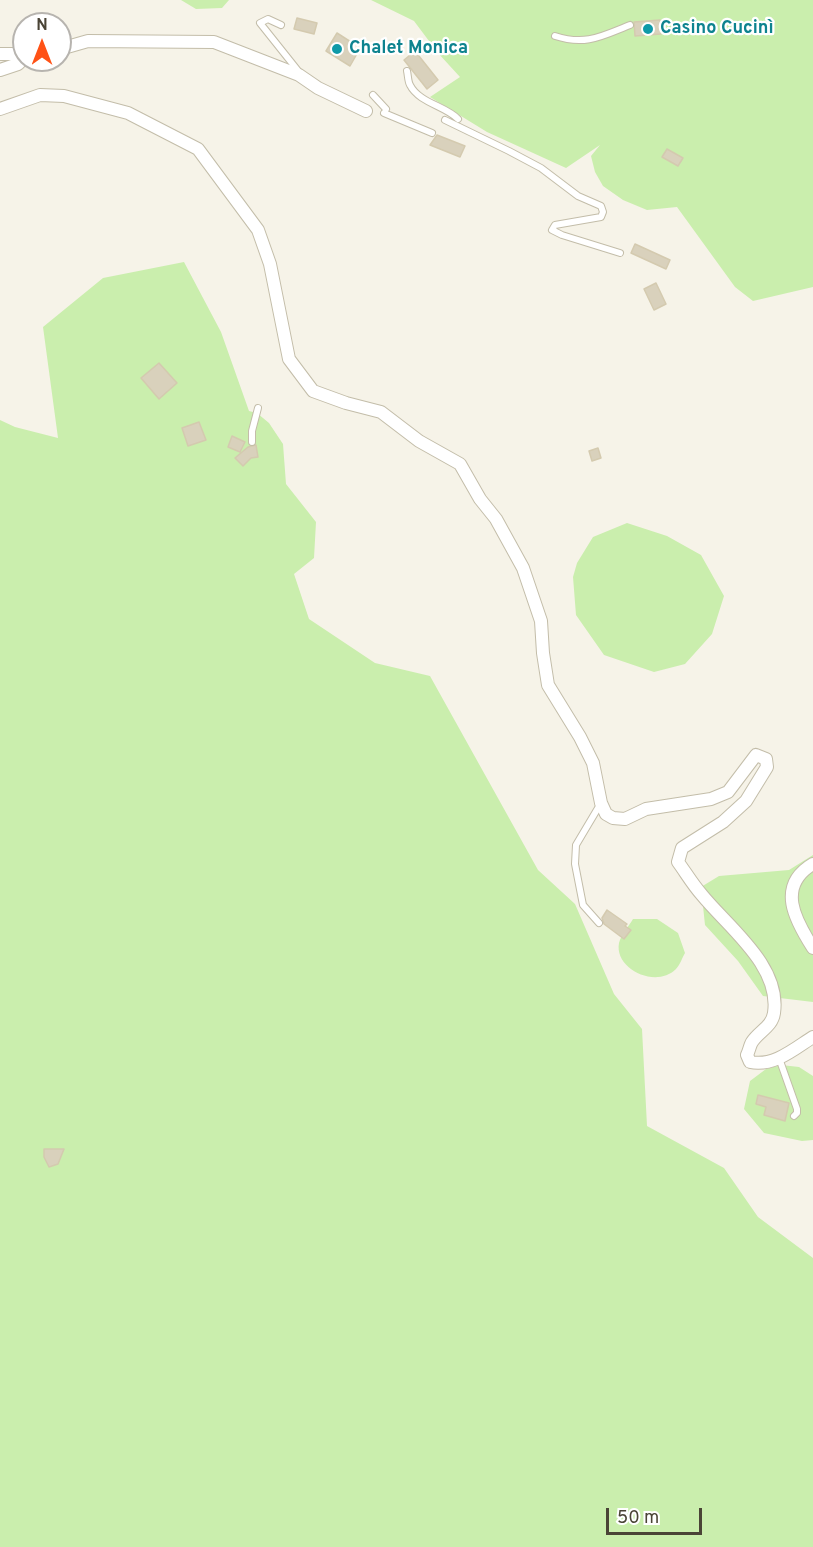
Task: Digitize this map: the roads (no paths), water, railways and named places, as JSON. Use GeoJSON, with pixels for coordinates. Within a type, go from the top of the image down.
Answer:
{"type":"FeatureCollection","features":[{"type":"Feature","properties":{"kind":"street"},"geometry":{"type":"LineString","coordinates":[[72,46],[88,41],[214,42],[302,78],[366,111]]}},
{"type":"Feature","properties":{"kind":"street"},"geometry":{"type":"LineString","coordinates":[[0,109],[40,95],[64,96],[128,113],[198,149],[258,230],[270,264],[289,358],[313,391],[381,412],[419,441],[460,464],[480,499],[496,519],[523,568],[541,621],[548,685],[593,763],[601,803],[606,814],[613,818],[625,819],[646,809],[711,799],[728,792],[756,755],[766,759],[767,767],[746,801],[723,822],[682,848],[678,862],[701,895],[752,951],[769,976],[775,995],[774,1013],[771,1023],[752,1042],[747,1055],[750,1062],[760,1064],[779,1058],[813,1037]]}},
{"type":"Feature","properties":{"kind":"street"},"geometry":{"type":"LineString","coordinates":[[813,864],[801,872],[793,886],[790,902],[813,948]]}},
{"type":"Feature","properties":{"kind":"lane"},"geometry":{"type":"LineString","coordinates":[[281,25],[268,19],[260,23],[302,78]]}},
{"type":"Feature","properties":{"kind":"lane"},"geometry":{"type":"LineString","coordinates":[[555,36],[579,41],[597,39],[630,25]]}},
{"type":"Feature","properties":{"kind":"lane"},"geometry":{"type":"LineString","coordinates":[[407,71],[411,87],[427,101],[453,114],[458,119]]}},
{"type":"Feature","properties":{"kind":"lane"},"geometry":{"type":"LineString","coordinates":[[373,95],[385,111],[432,133]]}},
{"type":"Feature","properties":{"kind":"lane"},"geometry":{"type":"LineString","coordinates":[[445,120],[541,168],[578,196],[601,206],[602,217],[555,225],[552,230],[620,253]]}},
{"type":"Feature","properties":{"kind":"lane"},"geometry":{"type":"LineString","coordinates":[[252,442],[252,431],[258,408]]}},
{"type":"Feature","properties":{"kind":"lane"},"geometry":{"type":"LineString","coordinates":[[600,923],[583,905],[575,864],[576,845],[601,803]]}},
{"type":"Feature","properties":{"kind":"lane"},"geometry":{"type":"LineString","coordinates":[[779,1058],[797,1109],[794,1116]]}},
{"type":"Feature","properties":{"kind":"place","name":"Casino Cucinì"},"geometry":{"type":"Point","coordinates":[648,29]}},
{"type":"Feature","properties":{"kind":"place","name":"Chalet Monica"},"geometry":{"type":"Point","coordinates":[337,49]}}]}
